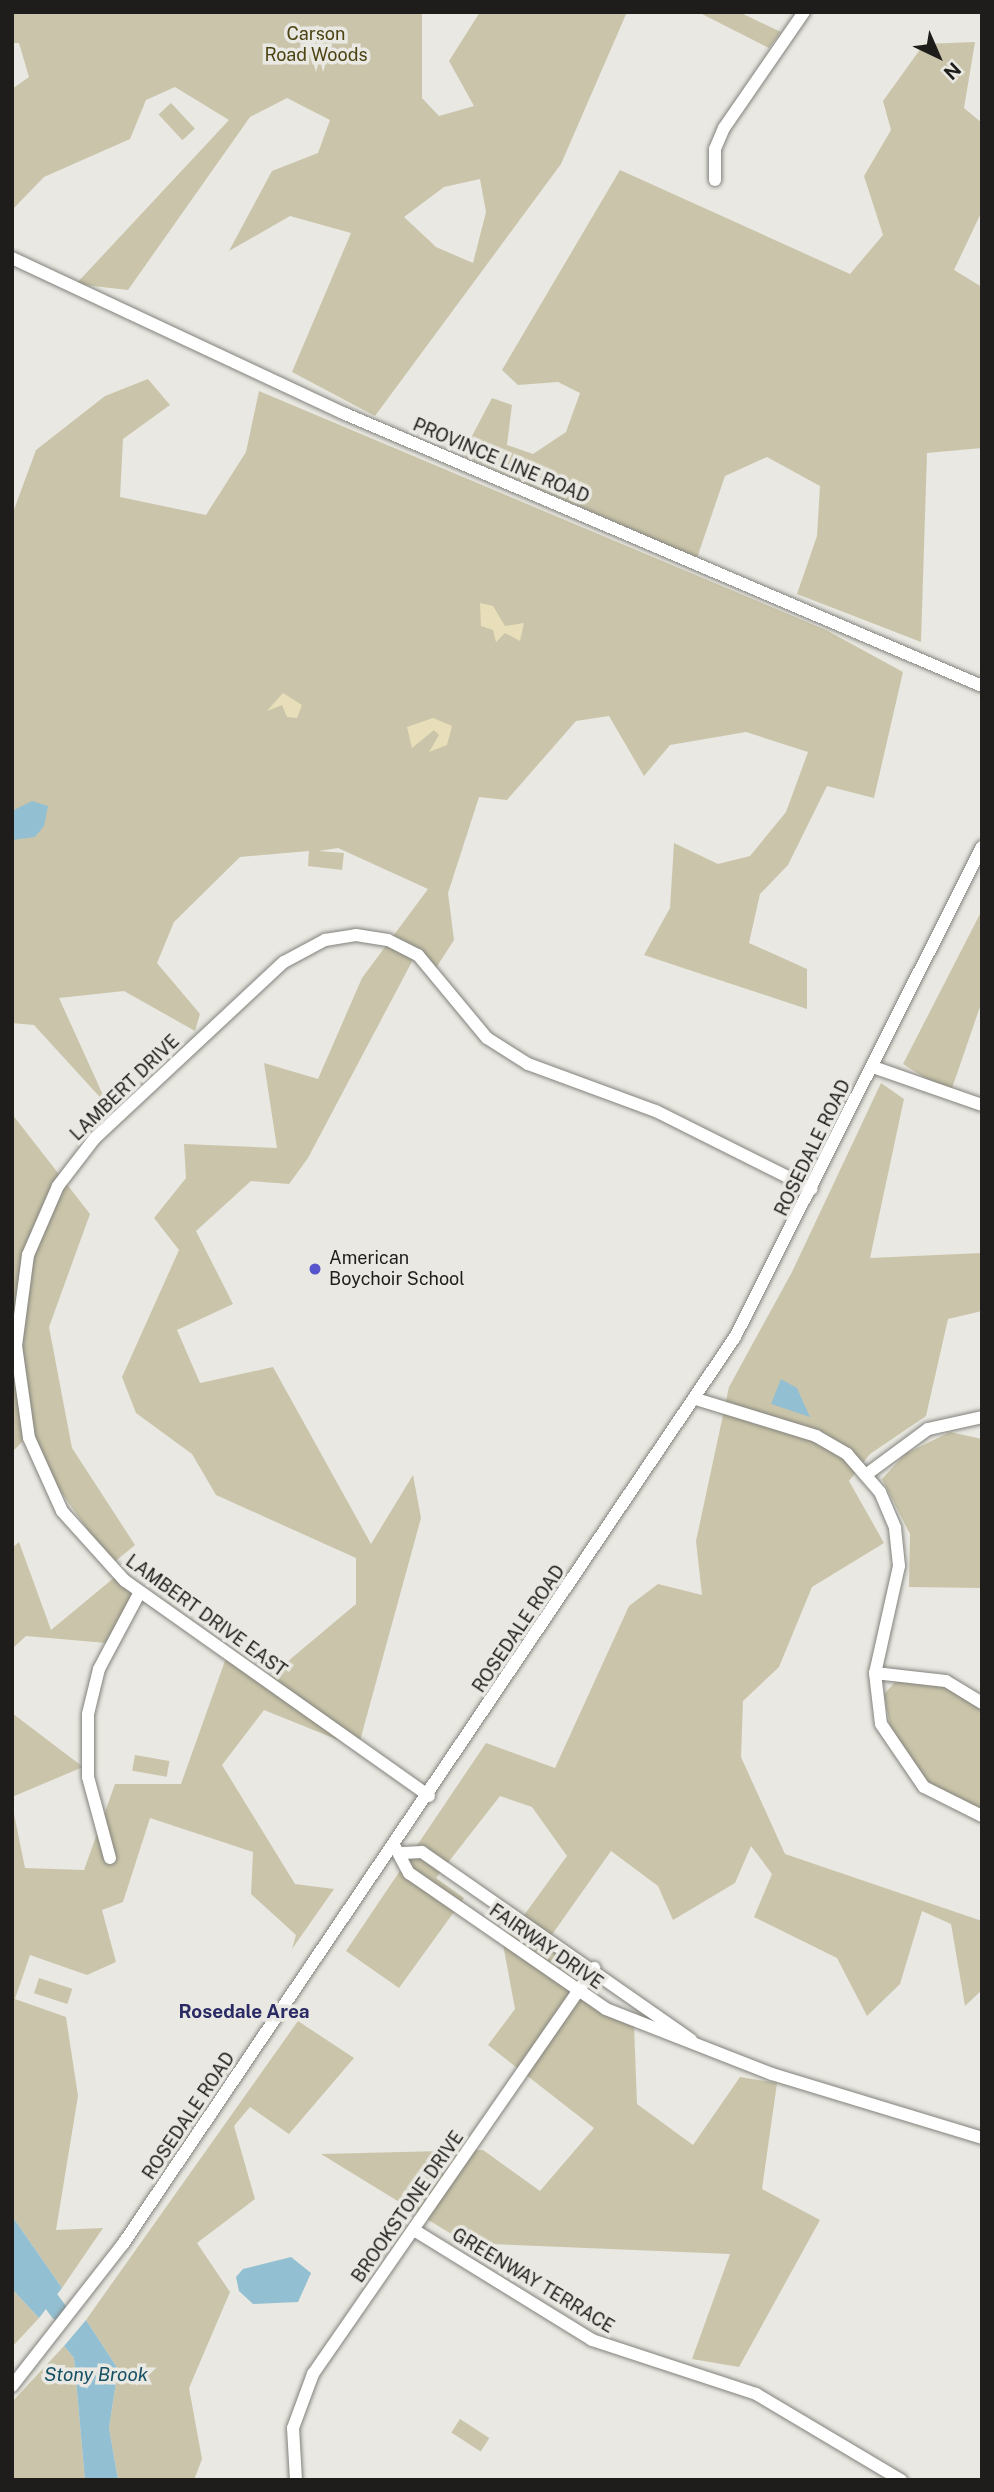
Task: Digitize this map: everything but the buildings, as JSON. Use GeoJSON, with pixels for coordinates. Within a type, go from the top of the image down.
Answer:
{"type":"FeatureCollection","features":[{"type":"Feature","properties":{"kind":"street"},"geometry":{"type":"LineString","coordinates":[[715,180],[715,149],[724,128],[804,12]]}},
{"type":"Feature","properties":{"kind":"street","name":"PROVINCE LINE ROAD"},"geometry":{"type":"LineString","coordinates":[[12,258],[343,413],[982,685]]}},
{"type":"Feature","properties":{"kind":"street","name":"ROSEDALE ROAD"},"geometry":{"type":"LineString","coordinates":[[12,2386],[82,2302],[399,1850],[429,1796],[696,1399],[751,1310],[982,847]]}},
{"type":"Feature","properties":{"kind":"street","name":"LAMBERT DRIVE"},"geometry":{"type":"LineString","coordinates":[[30,1247],[58,1186],[95,1138],[270,976],[325,940],[388,940],[430,965],[475,1026],[504,1051],[553,1076],[656,1111],[812,1189]]}},
{"type":"Feature","properties":{"kind":"street"},"geometry":{"type":"LineString","coordinates":[[873,1067],[982,1105]]}},
{"type":"Feature","properties":{"kind":"street","name":"LAMBERT DRIVE EAST"},"geometry":{"type":"LineString","coordinates":[[30,1247],[16,1346],[29,1438],[75,1530],[140,1592],[429,1796]]}},
{"type":"Feature","properties":{"kind":"street"},"geometry":{"type":"LineString","coordinates":[[696,1399],[816,1436],[867,1474],[889,1510],[898,1547],[897,1585],[876,1672],[881,1724],[897,1757],[936,1797],[982,1816]]}},
{"type":"Feature","properties":{"kind":"street"},"geometry":{"type":"LineString","coordinates":[[867,1474],[928,1429],[982,1417]]}},
{"type":"Feature","properties":{"kind":"street"},"geometry":{"type":"LineString","coordinates":[[110,1858],[88,1777],[88,1714],[99,1669],[140,1592]]}},
{"type":"Feature","properties":{"kind":"street"},"geometry":{"type":"LineString","coordinates":[[876,1672],[946,1681],[982,1703]]}},
{"type":"Feature","properties":{"kind":"street","name":"FAIRWAY DRIVE"},"geometry":{"type":"LineString","coordinates":[[691,2039],[594,1968],[422,1852],[399,1850],[409,1872],[578,1991],[625,2018],[691,2039],[772,2074],[982,2138]]}},
{"type":"Feature","properties":{"kind":"street","name":"BROOKSTONE DRIVE"},"geometry":{"type":"LineString","coordinates":[[296,2480],[293,2428],[305,2389],[594,1968]]}},
{"type":"Feature","properties":{"kind":"street","name":"GREENWAY TERRACE"},"geometry":{"type":"LineString","coordinates":[[414,2230],[592,2340],[756,2394],[901,2480]]}},
{"type":"Feature","properties":{"kind":"green space","name":"Carson Road Woods"},"geometry":{"type":"Polygon","coordinates":[[[12,12],[422,12],[422,98],[439,116],[474,106],[449,61],[480,12],[627,12],[561,164],[375,416],[292,372],[351,233],[290,216],[229,251],[272,171],[318,153],[330,120],[287,98],[250,117],[128,290],[76,284],[229,120],[175,87],[146,100],[130,139],[44,177],[12,210],[12,89],[29,77],[19,43],[12,43],[12,12]],[[480,179],[444,187],[404,217],[436,247],[473,263],[486,212],[480,179]]]}},
{"type":"Feature","properties":{"kind":"green space"},"geometry":{"type":"Polygon","coordinates":[[[698,12],[739,12],[781,32],[769,48],[698,12]]]}},
{"type":"Feature","properties":{"kind":"green space"},"geometry":{"type":"Polygon","coordinates":[[[975,42],[964,108],[982,123],[982,211],[954,270],[982,287],[982,448],[927,453],[921,642],[797,594],[817,536],[820,486],[767,457],[725,476],[697,558],[462,455],[492,398],[512,405],[507,445],[533,454],[566,432],[580,393],[558,382],[518,385],[502,370],[620,170],[850,274],[883,235],[864,176],[891,130],[883,101],[924,44],[975,42]]]}},
{"type":"Feature","properties":{"kind":"green space"},"geometry":{"type":"Polygon","coordinates":[[[171,103],[195,129],[182,140],[159,115],[171,103]]]}},
{"type":"Feature","properties":{"kind":"green space"},"geometry":{"type":"Polygon","coordinates":[[[148,379],[170,405],[123,439],[120,497],[206,515],[246,452],[259,391],[826,630],[903,672],[874,798],[827,786],[788,865],[760,894],[749,943],[807,969],[807,1009],[644,955],[670,908],[674,843],[718,864],[750,856],[786,812],[808,752],[746,732],[670,745],[644,776],[609,716],[576,721],[507,800],[479,797],[448,893],[454,940],[434,971],[416,954],[308,1158],[289,1184],[251,1181],[196,1231],[233,1304],[177,1330],[200,1383],[273,1367],[371,1544],[413,1475],[421,1518],[358,1748],[264,1710],[222,1765],[295,1884],[334,1889],[292,1949],[296,1935],[251,1894],[253,1852],[150,1818],[123,1902],[102,1910],[116,1962],[87,1975],[30,1955],[15,1999],[66,2017],[78,2096],[56,2230],[103,2228],[62,2288],[12,2216],[12,1804],[25,1868],[84,1870],[115,1784],[181,1784],[226,1658],[262,1683],[356,1604],[356,1558],[216,1495],[192,1454],[136,1413],[122,1377],[179,1250],[154,1218],[186,1178],[184,1144],[277,1148],[264,1063],[318,1079],[362,978],[428,889],[338,848],[319,851],[344,853],[342,870],[308,866],[309,851],[240,857],[174,922],[157,963],[200,1014],[195,1031],[124,991],[59,998],[108,1106],[34,1025],[12,1023],[12,515],[36,450],[105,396],[148,379]]]}},
{"type":"Feature","properties":{"kind":"green space"},"geometry":{"type":"Polygon","coordinates":[[[980,914],[982,1001],[950,1094],[903,1064],[980,914]]]}},
{"type":"Feature","properties":{"kind":"green space"},"geometry":{"type":"Polygon","coordinates":[[[881,1083],[904,1099],[870,1258],[982,1253],[982,1311],[948,1319],[926,1416],[870,1454],[849,1481],[884,1543],[812,1587],[779,1667],[743,1701],[741,1757],[785,1854],[982,1921],[982,1990],[965,2006],[951,1924],[922,1911],[900,1984],[867,2016],[837,1958],[754,1917],[772,1874],[751,1846],[735,1883],[673,1920],[658,1886],[611,1851],[551,1936],[596,1970],[579,1995],[634,2025],[637,2104],[693,2145],[740,2077],[777,2083],[762,2189],[820,2220],[739,2367],[692,2359],[730,2254],[466,2243],[321,2154],[483,2150],[540,2191],[594,2128],[488,2045],[515,2009],[503,1944],[567,1856],[532,1807],[500,1796],[436,1878],[464,1898],[399,1988],[346,1951],[486,1743],[555,1768],[629,1606],[658,1584],[702,1595],[696,1541],[729,1387],[792,1272],[881,1083]]]}},
{"type":"Feature","properties":{"kind":"green space"},"geometry":{"type":"Polygon","coordinates":[[[12,1114],[90,1214],[49,1327],[72,1448],[135,1545],[112,1564],[24,1440],[12,1452],[12,1114]]]}},
{"type":"Feature","properties":{"kind":"green space"},"geometry":{"type":"Polygon","coordinates":[[[950,1432],[982,1439],[982,1588],[909,1587],[910,1534],[882,1479],[905,1454],[950,1432]]]}},
{"type":"Feature","properties":{"kind":"green space"},"geometry":{"type":"Polygon","coordinates":[[[19,1542],[51,1630],[121,1572],[140,1589],[106,1643],[26,1636],[12,1649],[12,1548],[19,1542]]]}},
{"type":"Feature","properties":{"kind":"green space"},"geometry":{"type":"Polygon","coordinates":[[[898,1679],[942,1685],[982,1709],[982,1811],[929,1786],[891,1731],[884,1694],[898,1679]]]}},
{"type":"Feature","properties":{"kind":"green space"},"geometry":{"type":"Polygon","coordinates":[[[12,1713],[83,1767],[12,1797],[12,1713]]]}},
{"type":"Feature","properties":{"kind":"green space"},"geometry":{"type":"Polygon","coordinates":[[[135,1755],[169,1761],[167,1777],[132,1771],[135,1755]]]}},
{"type":"Feature","properties":{"kind":"green space"},"geometry":{"type":"Polygon","coordinates":[[[39,1978],[72,1989],[67,2004],[34,1993],[39,1978]]]}},
{"type":"Feature","properties":{"kind":"green space"},"geometry":{"type":"Polygon","coordinates":[[[298,2021],[354,2058],[289,2134],[250,2107],[234,2126],[255,2199],[197,2243],[230,2292],[189,2388],[202,2459],[194,2480],[118,2480],[109,2428],[118,2369],[86,2320],[298,2021]]]}},
{"type":"Feature","properties":{"kind":"green space"},"geometry":{"type":"Polygon","coordinates":[[[12,2289],[39,2318],[12,2347],[12,2289]]]}},
{"type":"Feature","properties":{"kind":"green space"},"geometry":{"type":"Polygon","coordinates":[[[64,2346],[74,2358],[85,2480],[12,2480],[12,2402],[64,2346]]]}},
{"type":"Feature","properties":{"kind":"green space"},"geometry":{"type":"Polygon","coordinates":[[[460,2419],[489,2438],[481,2451],[451,2432],[460,2419]]]}},
{"type":"Feature","properties":{"kind":"sand"},"geometry":{"type":"Polygon","coordinates":[[[480,603],[493,606],[505,626],[524,623],[520,641],[505,633],[496,642],[493,630],[481,626],[480,603]]]}},
{"type":"Feature","properties":{"kind":"sand"},"geometry":{"type":"Polygon","coordinates":[[[283,693],[302,705],[297,718],[287,717],[282,705],[267,711],[283,693]]]}},
{"type":"Feature","properties":{"kind":"sand"},"geometry":{"type":"Polygon","coordinates":[[[433,718],[452,726],[447,745],[429,752],[439,735],[434,730],[412,748],[407,727],[433,718]]]}},
{"type":"Feature","properties":{"kind":"water"},"geometry":{"type":"Polygon","coordinates":[[[32,801],[48,806],[44,826],[35,837],[12,840],[12,811],[32,801]]]}},
{"type":"Feature","properties":{"kind":"water"},"geometry":{"type":"Polygon","coordinates":[[[781,1379],[797,1388],[810,1417],[771,1404],[781,1379]]]}},
{"type":"Feature","properties":{"kind":"water"},"geometry":{"type":"Polygon","coordinates":[[[12,2216],[62,2288],[39,2318],[12,2289],[12,2216]]]}},
{"type":"Feature","properties":{"kind":"water"},"geometry":{"type":"Polygon","coordinates":[[[291,2257],[311,2273],[298,2302],[253,2304],[239,2291],[236,2277],[243,2269],[291,2257]]]}},
{"type":"Feature","properties":{"kind":"water","name":"Stony Brook"},"geometry":{"type":"Polygon","coordinates":[[[86,2320],[118,2369],[109,2428],[118,2480],[85,2480],[74,2358],[64,2346],[86,2320]]]}},
{"type":"Feature","properties":{"kind":"waterway","name":"Stony Brook"},"geometry":{"type":"LineString","coordinates":[[12,2247],[59,2312]]}},
{"type":"Feature","properties":{"kind":"place","name":"American Boychoir School"},"geometry":{"type":"Point","coordinates":[315,1269]}},
{"type":"Feature","properties":{"kind":"district","name":"Rosedale Area"},"geometry":{"type":"Point","coordinates":[244,2012]}}]}
